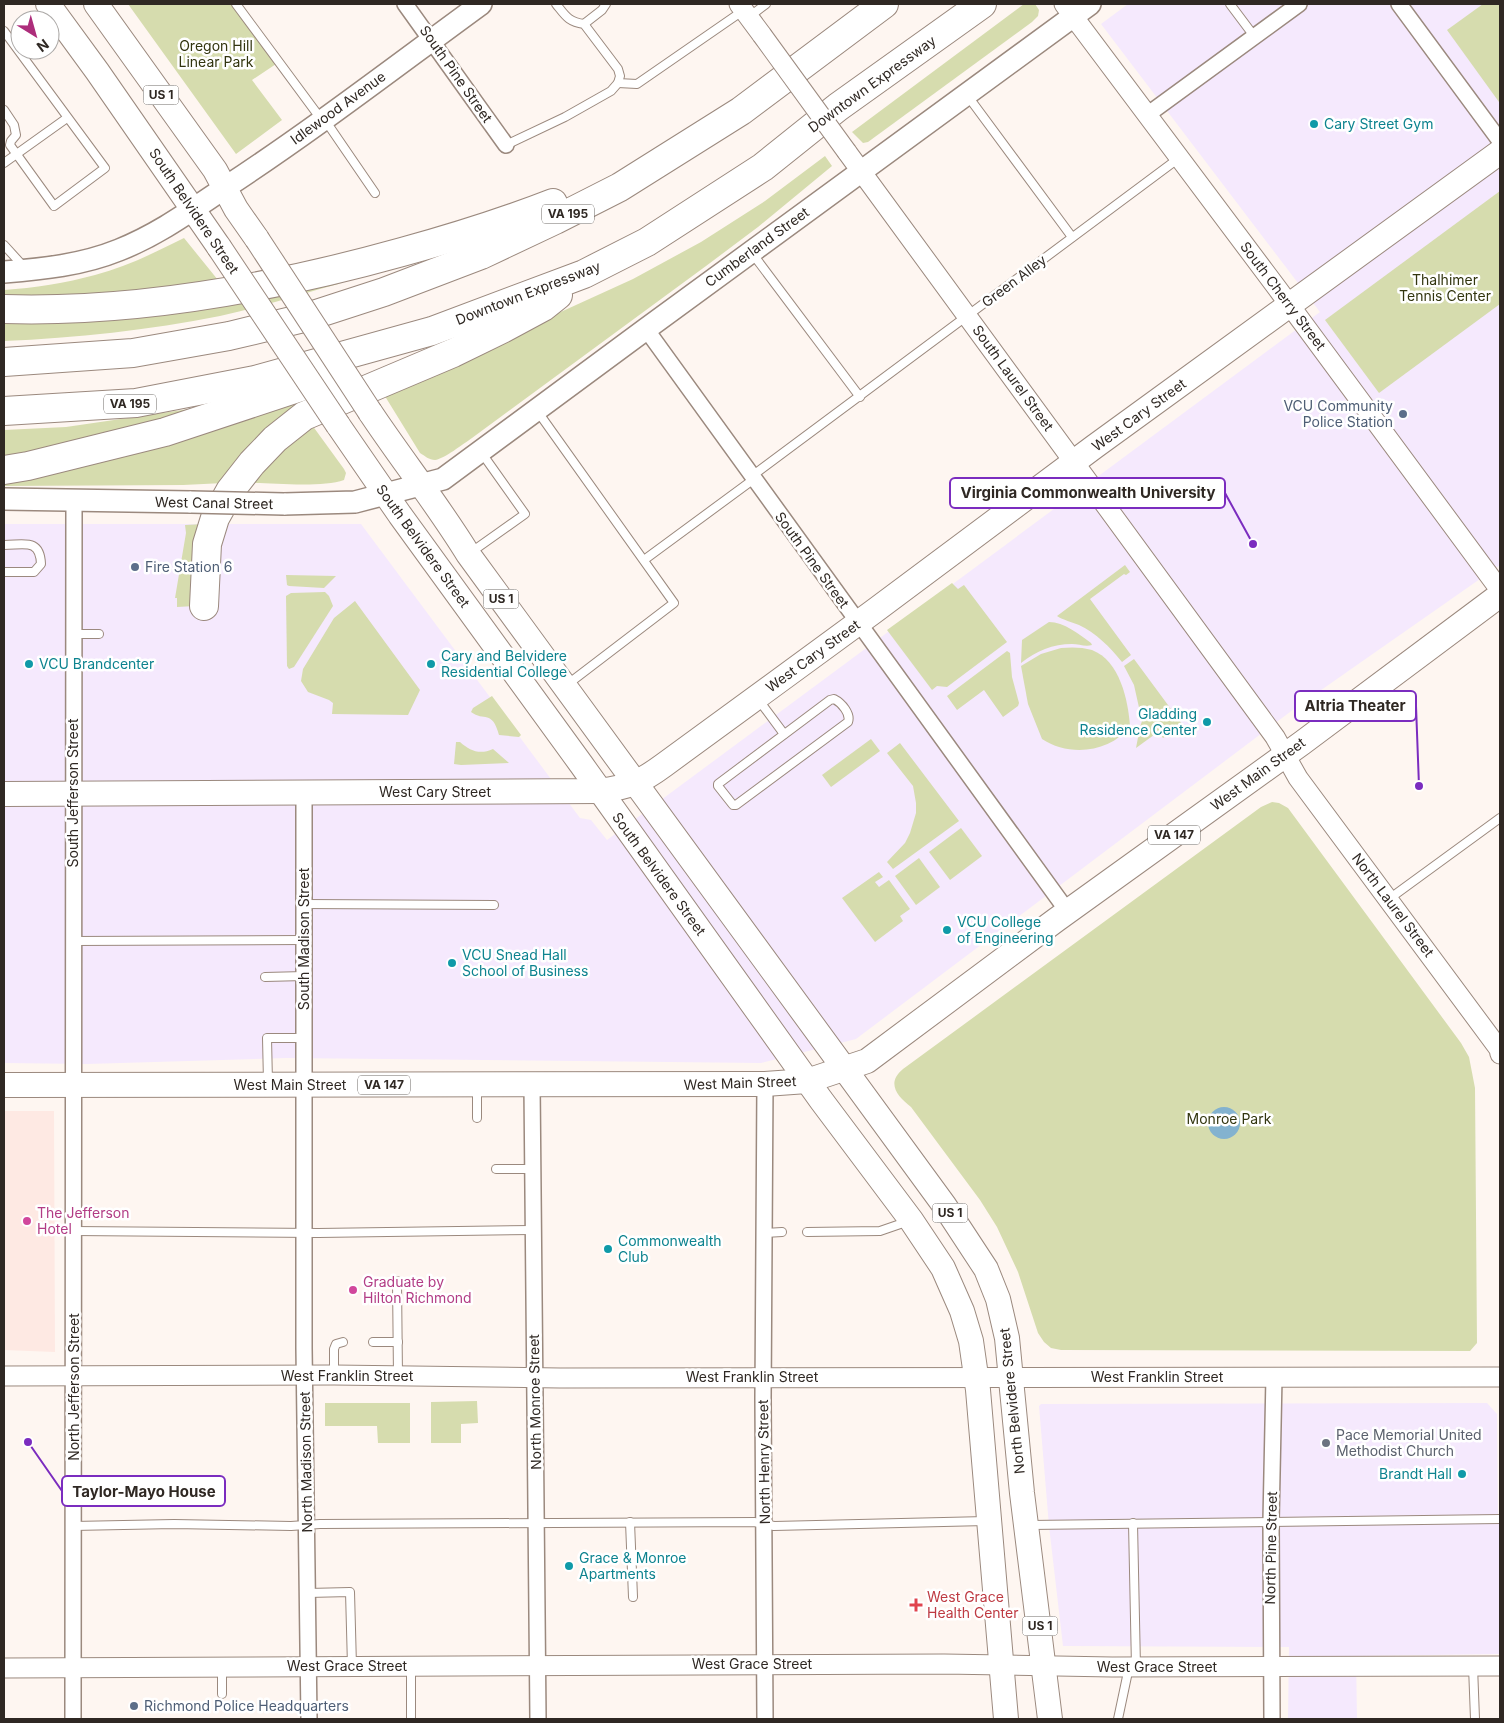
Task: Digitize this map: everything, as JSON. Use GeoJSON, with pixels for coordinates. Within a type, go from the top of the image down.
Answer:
{"type":"FeatureCollection","features":[{"type":"Feature","properties":{"kind":"highway","name":"VA 195"},"geometry":{"type":"LineString","coordinates":[[4,362],[133,353],[229,336],[304,318],[384,292],[481,255],[620,187],[741,112],[884,4]]}},
{"type":"Feature","properties":{"kind":"highway","name":"Downtown Expressway"},"geometry":{"type":"LineString","coordinates":[[4,411],[136,403],[255,380],[432,331],[584,274],[647,242],[764,167],[838,107],[982,4]]}},
{"type":"Feature","properties":{"kind":"highway"},"geometry":{"type":"LineString","coordinates":[[4,309],[29,310],[100,306],[201,296],[286,281],[367,262],[459,236],[526,214],[586,191],[741,112]]}},
{"type":"Feature","properties":{"kind":"highway"},"geometry":{"type":"LineString","coordinates":[[204,606],[207,544],[215,518],[230,491],[252,463],[275,439],[304,416],[453,353],[504,328],[543,307],[584,274]]}},
{"type":"Feature","properties":{"kind":"highway"},"geometry":{"type":"LineString","coordinates":[[4,470],[28,466],[165,432],[385,359],[432,331]]}},
{"type":"Feature","properties":{"kind":"main road","name":"South Belvidere Street"},"geometry":{"type":"LineString","coordinates":[[48,4],[194,209],[385,494],[808,1081]]}},
{"type":"Feature","properties":{"kind":"main road","name":"US 1"},"geometry":{"type":"LineString","coordinates":[[96,4],[215,170],[236,209],[406,466],[445,517],[468,554],[845,1070]]}},
{"type":"Feature","properties":{"kind":"main road","name":"Idlewood Avenue"},"geometry":{"type":"LineString","coordinates":[[4,272],[62,266],[117,251],[158,233],[260,165],[481,4]]}},
{"type":"Feature","properties":{"kind":"main road","name":"Cumberland Street"},"geometry":{"type":"LineString","coordinates":[[421,485],[443,479],[481,452],[966,94],[1069,10],[1090,4]]}},
{"type":"Feature","properties":{"kind":"main road","name":"West Cary Street"},"geometry":{"type":"LineString","coordinates":[[4,794],[600,791],[636,784],[858,623],[1074,461],[1500,152]]}},
{"type":"Feature","properties":{"kind":"main road","name":"West Canal Street"},"geometry":{"type":"LineString","coordinates":[[4,499],[74,502],[284,504],[355,502],[421,485]]}},
{"type":"Feature","properties":{"kind":"main road","name":"West Main Street"},"geometry":{"type":"LineString","coordinates":[[4,1085],[765,1084],[808,1081],[845,1070],[867,1062],[1500,595]]}},
{"type":"Feature","properties":{"kind":"main road","name":"North Belvidere Street"},"geometry":{"type":"LineString","coordinates":[[845,1070],[944,1205],[986,1269],[998,1299],[1007,1338],[1026,1525],[1045,1666],[1050,1719]]}},
{"type":"Feature","properties":{"kind":"main road","name":"US 1"},"geometry":{"type":"LineString","coordinates":[[808,1081],[911,1220],[943,1268],[962,1311],[971,1341],[976,1377],[1006,1719]]}},
{"type":"Feature","properties":{"kind":"street","name":"South Pine Street"},"geometry":{"type":"LineString","coordinates":[[405,4],[506,144]]}},
{"type":"Feature","properties":{"kind":"street"},"geometry":{"type":"LineString","coordinates":[[1147,115],[1299,4]]}},
{"type":"Feature","properties":{"kind":"street"},"geometry":{"type":"LineString","coordinates":[[1400,4],[1500,141]]}},
{"type":"Feature","properties":{"kind":"street","name":"South Laurel Street"},"geometry":{"type":"LineString","coordinates":[[744,10],[1275,737],[1285,755]]}},
{"type":"Feature","properties":{"kind":"street","name":"South Cherry Street"},"geometry":{"type":"LineString","coordinates":[[1069,10],[1500,590]]}},
{"type":"Feature","properties":{"kind":"street","name":"South Pine Street"},"geometry":{"type":"LineString","coordinates":[[646,329],[1068,912]]}},
{"type":"Feature","properties":{"kind":"street","name":"South Jefferson Street"},"geometry":{"type":"LineString","coordinates":[[73,1085],[74,502]]}},
{"type":"Feature","properties":{"kind":"street","name":"North Laurel Street"},"geometry":{"type":"LineString","coordinates":[[1285,755],[1298,778],[1500,1050]]}},
{"type":"Feature","properties":{"kind":"street","name":"South Madison Street"},"geometry":{"type":"LineString","coordinates":[[304,792],[304,1085]]}},
{"type":"Feature","properties":{"kind":"street","name":"North Henry Street"},"geometry":{"type":"LineString","coordinates":[[765,1084],[763,1377],[765,1719]]}},
{"type":"Feature","properties":{"kind":"street","name":"North Jefferson Street"},"geometry":{"type":"LineString","coordinates":[[73,1085],[74,1719]]}},
{"type":"Feature","properties":{"kind":"street","name":"North Madison Street"},"geometry":{"type":"LineString","coordinates":[[304,1085],[304,1375],[309,1719]]}},
{"type":"Feature","properties":{"kind":"street","name":"North Monroe Street"},"geometry":{"type":"LineString","coordinates":[[532,1085],[538,1719]]}},
{"type":"Feature","properties":{"kind":"street","name":"West Franklin Street"},"geometry":{"type":"LineString","coordinates":[[4,1376],[1500,1377]]}},
{"type":"Feature","properties":{"kind":"street","name":"North Pine Street"},"geometry":{"type":"LineString","coordinates":[[1272,1719],[1271,1520],[1274,1377]]}},
{"type":"Feature","properties":{"kind":"street","name":"West Grace Street"},"geometry":{"type":"LineString","coordinates":[[4,1668],[765,1664],[1002,1664],[1132,1667],[1500,1666]]}},
{"type":"Feature","properties":{"kind":"lane"},"geometry":{"type":"LineString","coordinates":[[236,4],[323,119],[375,192]]}},
{"type":"Feature","properties":{"kind":"lane"},"geometry":{"type":"LineString","coordinates":[[556,4],[567,18],[574,23],[584,24],[602,10],[606,4]]}},
{"type":"Feature","properties":{"kind":"lane"},"geometry":{"type":"LineString","coordinates":[[618,83],[637,84],[744,10],[766,4]]}},
{"type":"Feature","properties":{"kind":"lane"},"geometry":{"type":"LineString","coordinates":[[1230,4],[1254,36]]}},
{"type":"Feature","properties":{"kind":"lane"},"geometry":{"type":"LineString","coordinates":[[506,144],[565,117],[611,91],[618,83],[620,76],[613,60],[584,24]]}},
{"type":"Feature","properties":{"kind":"lane"},"geometry":{"type":"LineString","coordinates":[[4,31],[105,168],[54,206],[10,145],[16,135],[14,125],[4,110]]}},
{"type":"Feature","properties":{"kind":"lane"},"geometry":{"type":"LineString","coordinates":[[966,94],[1072,237]]}},
{"type":"Feature","properties":{"kind":"lane"},"geometry":{"type":"LineString","coordinates":[[4,163],[67,118]]}},
{"type":"Feature","properties":{"kind":"lane","name":"Green Alley"},"geometry":{"type":"LineString","coordinates":[[644,560],[967,315],[1179,158]]}},
{"type":"Feature","properties":{"kind":"lane"},"geometry":{"type":"LineString","coordinates":[[4,245],[27,270]]}},
{"type":"Feature","properties":{"kind":"lane"},"geometry":{"type":"LineString","coordinates":[[751,252],[860,396]]}},
{"type":"Feature","properties":{"kind":"lane"},"geometry":{"type":"LineString","coordinates":[[537,410],[674,603],[564,686]]}},
{"type":"Feature","properties":{"kind":"lane"},"geometry":{"type":"LineString","coordinates":[[468,554],[525,514],[481,452]]}},
{"type":"Feature","properties":{"kind":"lane"},"geometry":{"type":"LineString","coordinates":[[4,545],[32,545],[37,547],[40,553],[40,564],[34,572],[4,572]]}},
{"type":"Feature","properties":{"kind":"lane"},"geometry":{"type":"LineString","coordinates":[[73,634],[99,634]]}},
{"type":"Feature","properties":{"kind":"lane"},"geometry":{"type":"LineString","coordinates":[[757,697],[784,734]]}},
{"type":"Feature","properties":{"kind":"lane"},"geometry":{"type":"LineString","coordinates":[[834,699],[838,700],[850,720],[736,805],[732,805],[718,784],[784,734],[834,699]]}},
{"type":"Feature","properties":{"kind":"lane"},"geometry":{"type":"LineString","coordinates":[[1389,899],[1500,818]]}},
{"type":"Feature","properties":{"kind":"lane"},"geometry":{"type":"LineString","coordinates":[[304,904],[494,905]]}},
{"type":"Feature","properties":{"kind":"lane"},"geometry":{"type":"LineString","coordinates":[[73,940],[304,940]]}},
{"type":"Feature","properties":{"kind":"lane"},"geometry":{"type":"LineString","coordinates":[[265,976],[304,976]]}},
{"type":"Feature","properties":{"kind":"lane"},"geometry":{"type":"LineString","coordinates":[[268,1085],[267,1038],[304,1038]]}},
{"type":"Feature","properties":{"kind":"lane"},"geometry":{"type":"LineString","coordinates":[[477,1085],[477,1118]]}},
{"type":"Feature","properties":{"kind":"lane"},"geometry":{"type":"LineString","coordinates":[[496,1169],[533,1169]]}},
{"type":"Feature","properties":{"kind":"lane"},"geometry":{"type":"LineString","coordinates":[[808,1232],[880,1231],[911,1220]]}},
{"type":"Feature","properties":{"kind":"lane"},"geometry":{"type":"LineString","coordinates":[[73,1231],[533,1230]]}},
{"type":"Feature","properties":{"kind":"lane"},"geometry":{"type":"LineString","coordinates":[[765,1233],[782,1232]]}},
{"type":"Feature","properties":{"kind":"lane"},"geometry":{"type":"LineString","coordinates":[[397,1281],[398,1376]]}},
{"type":"Feature","properties":{"kind":"lane"},"geometry":{"type":"LineString","coordinates":[[334,1375],[334,1349],[336,1344],[343,1342]]}},
{"type":"Feature","properties":{"kind":"lane"},"geometry":{"type":"LineString","coordinates":[[373,1342],[398,1342]]}},
{"type":"Feature","properties":{"kind":"lane"},"geometry":{"type":"LineString","coordinates":[[1026,1525],[1221,1523],[1271,1520],[1500,1519]]}},
{"type":"Feature","properties":{"kind":"lane"},"geometry":{"type":"LineString","coordinates":[[74,1526],[174,1524],[291,1526],[536,1522],[754,1522],[774,1526],[989,1521]]}},
{"type":"Feature","properties":{"kind":"lane"},"geometry":{"type":"LineString","coordinates":[[630,1522],[633,1597]]}},
{"type":"Feature","properties":{"kind":"lane"},"geometry":{"type":"LineString","coordinates":[[1118,1719],[1132,1667],[1133,1523]]}},
{"type":"Feature","properties":{"kind":"lane"},"geometry":{"type":"LineString","coordinates":[[308,1593],[350,1592],[352,1666]]}},
{"type":"Feature","properties":{"kind":"lane"},"geometry":{"type":"LineString","coordinates":[[411,1666],[411,1719]]}},
{"type":"Feature","properties":{"kind":"lane"},"geometry":{"type":"LineString","coordinates":[[1473,1666],[1475,1719]]}},
{"type":"Feature","properties":{"kind":"lane"},"geometry":{"type":"LineString","coordinates":[[222,1667],[222,1694]]}},
{"type":"Feature","properties":{"kind":"shaded area"},"geometry":{"type":"Polygon","coordinates":[[[1128,4],[1500,4],[1500,565],[1294,709],[856,1039],[761,1063],[286,1058],[87,1064],[4,1063],[4,524],[361,524],[580,818],[591,820],[607,840],[1320,312],[1101,24],[1128,4]]]}},
{"type":"Feature","properties":{"kind":"shaded area","name":"The Jefferson Hotel"},"geometry":{"type":"Polygon","coordinates":[[[4,1111],[54,1111],[55,1352],[4,1350],[4,1111]]]}},
{"type":"Feature","properties":{"kind":"shaded area"},"geometry":{"type":"Polygon","coordinates":[[[1487,1403],[1497,1414],[1498,1521],[1500,1521],[1500,1654],[1356,1656],[1357,1719],[1288,1719],[1289,1647],[1063,1646],[1049,1526],[1039,1406],[1041,1404],[1487,1403]]]}},
{"type":"Feature","properties":{"kind":"green space","name":"Oregon Hill Linear Park"},"geometry":{"type":"Polygon","coordinates":[[[128,4],[232,4],[276,64],[252,80],[282,120],[236,154],[128,4]]]}},
{"type":"Feature","properties":{"kind":"green space"},"geometry":{"type":"Polygon","coordinates":[[[1024,4],[1035,4],[1039,10],[1038,16],[1032,22],[868,142],[863,143],[852,132],[1024,4]]]}},
{"type":"Feature","properties":{"kind":"green space"},"geometry":{"type":"Polygon","coordinates":[[[1483,4],[1500,4],[1499,102],[1447,30],[1483,4]]]}},
{"type":"Feature","properties":{"kind":"green space"},"geometry":{"type":"Polygon","coordinates":[[[825,156],[832,166],[758,227],[472,438],[439,459],[427,458],[420,453],[383,393],[633,279],[701,242],[765,201],[825,156]]]}},
{"type":"Feature","properties":{"kind":"green space","name":"Thalhimer Tennis Center"},"geometry":{"type":"Polygon","coordinates":[[[1500,191],[1500,304],[1379,393],[1325,320],[1500,191]]]}},
{"type":"Feature","properties":{"kind":"green space"},"geometry":{"type":"Polygon","coordinates":[[[184,238],[222,285],[187,290],[4,299],[4,290],[61,283],[107,272],[141,259],[184,238]]]}},
{"type":"Feature","properties":{"kind":"green space"},"geometry":{"type":"Polygon","coordinates":[[[342,283],[251,309],[193,321],[112,333],[4,341],[4,315],[226,300],[342,283]]]}},
{"type":"Feature","properties":{"kind":"green space"},"geometry":{"type":"Polygon","coordinates":[[[294,398],[303,411],[224,483],[4,486],[4,477],[294,398]]]}},
{"type":"Feature","properties":{"kind":"green space"},"geometry":{"type":"Polygon","coordinates":[[[203,407],[135,429],[4,457],[4,430],[66,427],[203,407]]]}},
{"type":"Feature","properties":{"kind":"green space"},"geometry":{"type":"Polygon","coordinates":[[[312,425],[344,469],[346,473],[344,480],[323,484],[249,483],[268,459],[312,425]]]}},
{"type":"Feature","properties":{"kind":"green space"},"geometry":{"type":"Polygon","coordinates":[[[203,524],[195,606],[177,607],[177,598],[175,598],[186,533],[185,525],[203,524]]]}},
{"type":"Feature","properties":{"kind":"green space"},"geometry":{"type":"Polygon","coordinates":[[[1125,565],[1130,572],[1126,575],[1124,574],[1090,599],[1131,655],[1122,662],[1097,636],[1079,625],[1057,616],[1125,565]]]}},
{"type":"Feature","properties":{"kind":"green space"},"geometry":{"type":"Polygon","coordinates":[[[286,575],[336,576],[324,588],[289,586],[287,585],[286,575]]]}},
{"type":"Feature","properties":{"kind":"green space"},"geometry":{"type":"Polygon","coordinates":[[[952,583],[958,589],[964,585],[1007,642],[947,687],[937,686],[932,690],[887,630],[952,583]]]}},
{"type":"Feature","properties":{"kind":"green space"},"geometry":{"type":"Polygon","coordinates":[[[325,592],[333,606],[294,667],[289,669],[287,666],[286,596],[291,593],[325,592]]]}},
{"type":"Feature","properties":{"kind":"green space"},"geometry":{"type":"Polygon","coordinates":[[[355,601],[420,690],[408,715],[332,714],[333,703],[308,692],[301,681],[303,669],[334,618],[355,601]]]}},
{"type":"Feature","properties":{"kind":"green space"},"geometry":{"type":"Polygon","coordinates":[[[1049,622],[1071,629],[1092,645],[1065,644],[1051,647],[1021,663],[1022,640],[1049,622]]]}},
{"type":"Feature","properties":{"kind":"green space"},"geometry":{"type":"Polygon","coordinates":[[[1061,648],[1092,650],[1102,655],[1116,672],[1124,693],[1130,726],[1112,742],[1100,747],[1076,750],[1053,745],[1042,739],[1028,704],[1021,666],[1041,654],[1061,648]]]}},
{"type":"Feature","properties":{"kind":"green space"},"geometry":{"type":"Polygon","coordinates":[[[1007,651],[1010,653],[1012,677],[1019,703],[1018,706],[1003,717],[984,690],[957,710],[947,696],[1007,651]]]}},
{"type":"Feature","properties":{"kind":"green space"},"geometry":{"type":"Polygon","coordinates":[[[1134,659],[1182,724],[1163,738],[1158,732],[1136,748],[1146,709],[1142,708],[1140,712],[1134,685],[1124,666],[1134,659]]]}},
{"type":"Feature","properties":{"kind":"green space"},"geometry":{"type":"Polygon","coordinates":[[[492,696],[521,735],[519,737],[499,735],[490,719],[471,712],[473,708],[492,696]]]}},
{"type":"Feature","properties":{"kind":"green space"},"geometry":{"type":"Polygon","coordinates":[[[871,739],[880,751],[831,787],[822,775],[871,739]]]}},
{"type":"Feature","properties":{"kind":"green space"},"geometry":{"type":"Polygon","coordinates":[[[456,742],[460,742],[468,748],[479,752],[493,749],[509,763],[454,764],[456,742]]]}},
{"type":"Feature","properties":{"kind":"green space"},"geometry":{"type":"Polygon","coordinates":[[[900,743],[959,821],[893,869],[887,862],[905,843],[916,813],[913,786],[887,753],[900,743]]]}},
{"type":"Feature","properties":{"kind":"green space","name":"Monroe Park"},"geometry":{"type":"Polygon","coordinates":[[[1272,802],[1279,803],[1288,808],[1461,1043],[1469,1057],[1475,1088],[1477,1343],[1470,1351],[1061,1350],[1051,1348],[1038,1333],[1018,1272],[997,1227],[980,1200],[911,1107],[898,1094],[894,1084],[895,1079],[903,1069],[1261,807],[1272,802]]]}},
{"type":"Feature","properties":{"kind":"green space"},"geometry":{"type":"Polygon","coordinates":[[[961,828],[982,856],[950,880],[929,852],[961,828]]]}},
{"type":"Feature","properties":{"kind":"green space"},"geometry":{"type":"Polygon","coordinates":[[[919,858],[940,887],[916,905],[895,876],[919,858]]]}},
{"type":"Feature","properties":{"kind":"green space"},"geometry":{"type":"Polygon","coordinates":[[[879,872],[883,877],[875,882],[879,887],[889,880],[910,909],[900,916],[903,921],[875,942],[842,898],[879,872]]]}},
{"type":"Feature","properties":{"kind":"green space"},"geometry":{"type":"Polygon","coordinates":[[[477,1401],[478,1423],[461,1424],[461,1443],[431,1443],[431,1402],[477,1401]]]}},
{"type":"Feature","properties":{"kind":"green space"},"geometry":{"type":"Polygon","coordinates":[[[325,1403],[410,1403],[410,1443],[378,1443],[377,1426],[325,1426],[325,1403]]]}},
{"type":"Feature","properties":{"kind":"water"},"geometry":{"type":"Polygon","coordinates":[[[1224,1107],[1230,1108],[1235,1112],[1239,1117],[1239,1129],[1235,1134],[1230,1138],[1224,1139],[1218,1138],[1213,1134],[1209,1129],[1208,1123],[1209,1117],[1213,1112],[1218,1108],[1224,1107]]]}},
{"type":"Feature","properties":{"kind":"place","name":"Cary Street Gym"},"geometry":{"type":"Point","coordinates":[1314,124]}},
{"type":"Feature","properties":{"kind":"place","name":"VCU Community Police Station"},"geometry":{"type":"Point","coordinates":[1403,414]}},
{"type":"Feature","properties":{"kind":"place","name":"Virginia Commonwealth University"},"geometry":{"type":"Point","coordinates":[1253,544]}},
{"type":"Feature","properties":{"kind":"place","name":"Fire Station 6"},"geometry":{"type":"Point","coordinates":[135,567]}},
{"type":"Feature","properties":{"kind":"place","name":"VCU Brandcenter"},"geometry":{"type":"Point","coordinates":[29,664]}},
{"type":"Feature","properties":{"kind":"place","name":"Cary and Belvidere Residential College"},"geometry":{"type":"Point","coordinates":[431,664]}},
{"type":"Feature","properties":{"kind":"place","name":"Gladding Residence Center"},"geometry":{"type":"Point","coordinates":[1207,722]}},
{"type":"Feature","properties":{"kind":"place","name":"Altria Theater"},"geometry":{"type":"Point","coordinates":[1419,786]}},
{"type":"Feature","properties":{"kind":"place","name":"VCU College of Engineering"},"geometry":{"type":"Point","coordinates":[947,930]}},
{"type":"Feature","properties":{"kind":"place","name":"VCU Snead Hall School of Business"},"geometry":{"type":"Point","coordinates":[452,963]}},
{"type":"Feature","properties":{"kind":"place","name":"The Jefferson Hotel"},"geometry":{"type":"Point","coordinates":[27,1221]}},
{"type":"Feature","properties":{"kind":"place","name":"Commonwealth Club"},"geometry":{"type":"Point","coordinates":[608,1249]}},
{"type":"Feature","properties":{"kind":"place","name":"Graduate by Hilton Richmond"},"geometry":{"type":"Point","coordinates":[353,1290]}},
{"type":"Feature","properties":{"kind":"place","name":"Taylor-Mayo House"},"geometry":{"type":"Point","coordinates":[28,1442]}},
{"type":"Feature","properties":{"kind":"place","name":"Pace Memorial United Methodist Church"},"geometry":{"type":"Point","coordinates":[1326,1443]}},
{"type":"Feature","properties":{"kind":"place","name":"Brandt Hall"},"geometry":{"type":"Point","coordinates":[1462,1474]}},
{"type":"Feature","properties":{"kind":"place","name":"Grace & Monroe Apartments"},"geometry":{"type":"Point","coordinates":[569,1566]}},
{"type":"Feature","properties":{"kind":"place","name":"West Grace Health Center"},"geometry":{"type":"Point","coordinates":[916,1605]}},
{"type":"Feature","properties":{"kind":"place","name":"Richmond Police Headquarters"},"geometry":{"type":"Point","coordinates":[134,1706]}}]}
